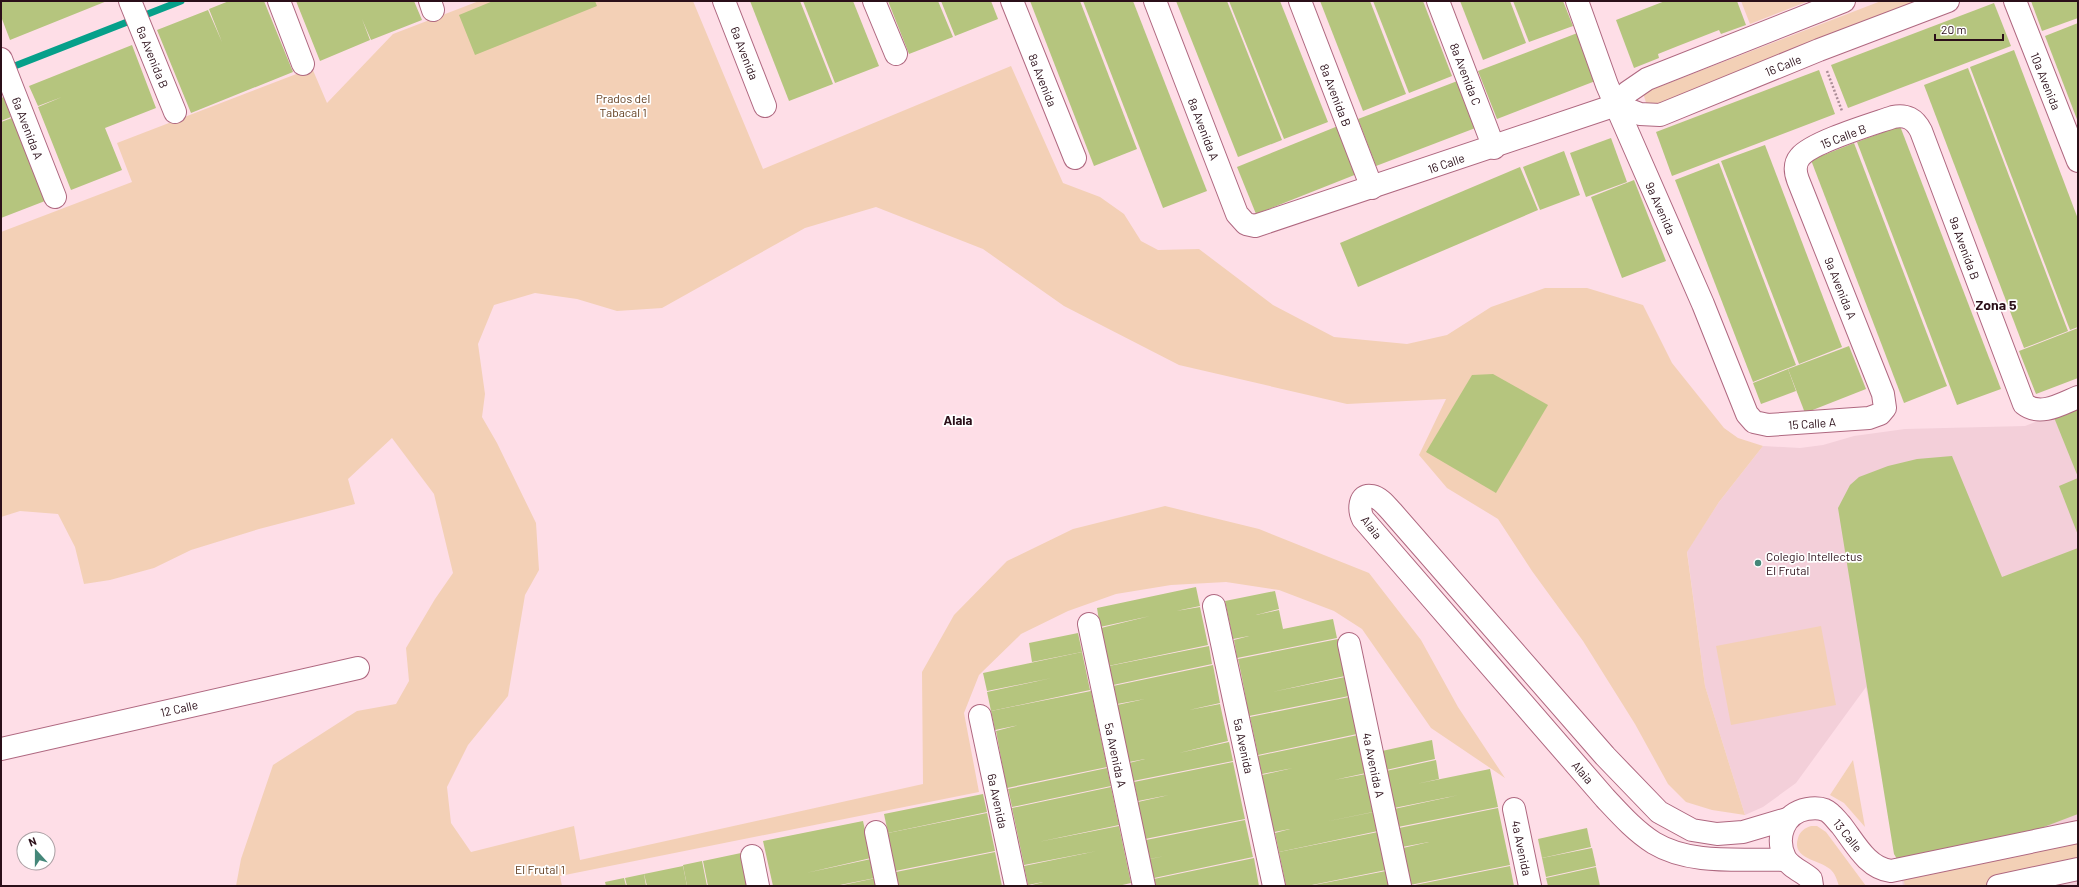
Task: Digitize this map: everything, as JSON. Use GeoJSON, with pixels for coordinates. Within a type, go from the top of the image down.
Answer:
{"type":"FeatureCollection","features":[{"type":"Feature","properties":{"kind":"street","name":"6a Avenida B"},"geometry":{"type":"LineString","coordinates":[[130,1],[175,112]]}},
{"type":"Feature","properties":{"kind":"street"},"geometry":{"type":"LineString","coordinates":[[278,1],[304,64]]}},
{"type":"Feature","properties":{"kind":"street","name":"6a Avenida"},"geometry":{"type":"LineString","coordinates":[[724,1],[765,106]]}},
{"type":"Feature","properties":{"kind":"street"},"geometry":{"type":"LineString","coordinates":[[874,1],[896,54]]}},
{"type":"Feature","properties":{"kind":"street","name":"8a Avenida"},"geometry":{"type":"LineString","coordinates":[[1012,1],[1075,158]]}},
{"type":"Feature","properties":{"kind":"street","name":"8a Avenida A"},"geometry":{"type":"LineString","coordinates":[[1155,1],[1237,214],[1243,222],[1251,226],[1261,225],[1276,220]]}},
{"type":"Feature","properties":{"kind":"street","name":"8a Avenida B"},"geometry":{"type":"LineString","coordinates":[[1300,1],[1372,188]]}},
{"type":"Feature","properties":{"kind":"street","name":"8a Avenida C"},"geometry":{"type":"LineString","coordinates":[[1438,1],[1494,148]]}},
{"type":"Feature","properties":{"kind":"street","name":"9a Avenida"},"geometry":{"type":"LineString","coordinates":[[1577,1],[1607,85],[1703,304],[1747,414]]}},
{"type":"Feature","properties":{"kind":"street","name":"16 Calle"},"geometry":{"type":"LineString","coordinates":[[1276,220],[1494,148],[1616,105],[1628,92],[1647,79],[1844,1]]}},
{"type":"Feature","properties":{"kind":"street","name":"16 Calle"},"geometry":{"type":"LineString","coordinates":[[1616,105],[1640,114],[1660,115],[1819,50],[1948,1]]}},
{"type":"Feature","properties":{"kind":"street","name":"10a Avenida"},"geometry":{"type":"LineString","coordinates":[[2015,1],[2078,161]]}},
{"type":"Feature","properties":{"kind":"street","name":"6a Avenida A"},"geometry":{"type":"LineString","coordinates":[[1,59],[55,197]]}},
{"type":"Feature","properties":{"kind":"street","name":"15 Calle B"},"geometry":{"type":"LineString","coordinates":[[1798,160],[1805,152],[1815,147],[1892,117]]}},
{"type":"Feature","properties":{"kind":"street","name":"9a Avenida B"},"geometry":{"type":"LineString","coordinates":[[1892,117],[1908,117],[1916,123],[1921,131],[2021,398],[2028,408],[2041,410],[2078,397]]}},
{"type":"Feature","properties":{"kind":"street","name":"9a Avenida A"},"geometry":{"type":"LineString","coordinates":[[1798,160],[1796,166],[1798,180],[1883,394],[1885,404],[1880,414]]}},
{"type":"Feature","properties":{"kind":"street","name":"15 Calle A"},"geometry":{"type":"LineString","coordinates":[[1747,414],[1754,422],[1768,426],[1856,419],[1880,414]]}},
{"type":"Feature","properties":{"kind":"street","name":"Alaia"},"geometry":{"type":"LineString","coordinates":[[1786,860],[1700,858],[1656,844],[1626,820],[1487,664],[1363,519],[1359,510],[1361,502],[1368,496],[1373,496],[1382,501],[1605,756],[1659,812],[1692,830],[1717,834],[1743,832],[1787,819]]}},
{"type":"Feature","properties":{"kind":"street","name":"5a Avenida"},"geometry":{"type":"LineString","coordinates":[[1214,606],[1274,886]]}},
{"type":"Feature","properties":{"kind":"street","name":"5a Avenida A"},"geometry":{"type":"LineString","coordinates":[[1089,624],[1144,886]]}},
{"type":"Feature","properties":{"kind":"street","name":"4a Avenida A"},"geometry":{"type":"LineString","coordinates":[[1349,644],[1400,886]]}},
{"type":"Feature","properties":{"kind":"street","name":"12 Calle"},"geometry":{"type":"LineString","coordinates":[[1,749],[358,668]]}},
{"type":"Feature","properties":{"kind":"street","name":"6a Avenida"},"geometry":{"type":"LineString","coordinates":[[980,716],[1016,886]]}},
{"type":"Feature","properties":{"kind":"street","name":"4a Avenida"},"geometry":{"type":"LineString","coordinates":[[1514,809],[1530,886]]}},
{"type":"Feature","properties":{"kind":"street","name":"13 Calle"},"geometry":{"type":"LineString","coordinates":[[1787,819],[1796,811],[1803,809],[1825,810],[1834,817],[1875,867],[1888,878],[1901,869],[2078,832]]}},
{"type":"Feature","properties":{"kind":"street"},"geometry":{"type":"LineString","coordinates":[[1787,819],[1781,833],[1781,841],[1786,860],[1814,884]]}},
{"type":"Feature","properties":{"kind":"street"},"geometry":{"type":"LineString","coordinates":[[876,832],[887,886]]}},
{"type":"Feature","properties":{"kind":"street"},"geometry":{"type":"LineString","coordinates":[[752,856],[758,886]]}},
{"type":"Feature","properties":{"kind":"street"},"geometry":{"type":"LineString","coordinates":[[1998,886],[2078,869]]}},
{"type":"Feature","properties":{"kind":"path"},"geometry":{"type":"LineString","coordinates":[[1819,50],[1850,133]]}},
{"type":"Feature","properties":{"kind":"shaded area"},"geometry":{"type":"Polygon","coordinates":[[[2078,405],[2078,886],[1903,886],[1866,687],[1796,783],[1763,807],[1745,815],[1705,686],[1687,551],[1719,502],[1763,446],[1800,448],[1823,445],[1854,436],[1905,429],[2025,426],[2078,405]]]}},
{"type":"Feature","properties":{"kind":"green space"},"geometry":{"type":"Polygon","coordinates":[[[479,1],[693,1],[763,169],[1011,66],[1063,183],[1100,197],[1124,214],[1141,241],[1158,250],[1199,249],[1273,305],[1334,337],[1407,344],[1447,335],[1491,307],[1545,288],[1587,288],[1643,305],[1672,363],[1724,428],[1738,438],[1763,446],[1719,502],[1687,552],[1705,686],[1745,815],[1712,810],[1686,802],[1668,784],[1635,724],[1583,641],[1532,571],[1498,519],[1447,488],[1419,455],[1446,399],[1347,404],[1179,365],[1064,306],[983,249],[876,207],[805,228],[662,308],[617,311],[577,299],[535,293],[494,305],[478,344],[485,394],[482,417],[497,443],[536,523],[539,570],[525,595],[508,696],[468,745],[447,787],[451,823],[471,852],[574,826],[580,860],[923,784],[922,672],[954,615],[1007,561],[1073,529],[1165,506],[1259,529],[1369,573],[1421,640],[1458,707],[1505,778],[1431,728],[1362,629],[1334,611],[1279,590],[1226,582],[1171,585],[1116,594],[1068,611],[1021,634],[979,675],[964,713],[979,792],[560,876],[562,886],[236,886],[241,859],[273,765],[357,711],[396,704],[409,681],[406,648],[435,599],[453,573],[434,494],[392,438],[348,479],[355,504],[259,529],[191,550],[154,568],[110,580],[84,584],[75,547],[58,514],[20,511],[1,517],[1,232],[132,182],[117,143],[312,68],[327,103],[393,34],[479,1]]]}},
{"type":"Feature","properties":{"kind":"green space"},"geometry":{"type":"Polygon","coordinates":[[[1741,1],[1809,1],[1750,24],[1741,1]]]}},
{"type":"Feature","properties":{"kind":"green space"},"geometry":{"type":"Polygon","coordinates":[[[1881,1],[1931,1],[1648,109],[1643,93],[1881,1]]]}},
{"type":"Feature","properties":{"kind":"green space"},"geometry":{"type":"Polygon","coordinates":[[[1821,626],[1836,705],[1731,725],[1716,646],[1821,626]]]}},
{"type":"Feature","properties":{"kind":"green space"},"geometry":{"type":"Polygon","coordinates":[[[1853,760],[1865,827],[1844,803],[1830,795],[1853,760]]]}},
{"type":"Feature","properties":{"kind":"green space"},"geometry":{"type":"Polygon","coordinates":[[[1811,826],[1817,826],[1826,832],[1866,886],[1839,886],[1835,875],[1830,869],[1802,855],[1797,845],[1798,838],[1803,830],[1811,826]]]}},
{"type":"Feature","properties":{"kind":"green space"},"geometry":{"type":"Polygon","coordinates":[[[2078,832],[2078,869],[1998,886],[1905,886],[1901,869],[2078,832]]]}},
{"type":"Feature","properties":{"kind":"building"},"geometry":{"type":"Polygon","coordinates":[[[1,1],[107,1],[10,40],[2,19],[1,1]]]}},
{"type":"Feature","properties":{"kind":"building"},"geometry":{"type":"Polygon","coordinates":[[[229,1],[264,1],[293,72],[191,113],[157,30],[208,10],[222,42],[209,9],[229,1]]]}},
{"type":"Feature","properties":{"kind":"building"},"geometry":{"type":"Polygon","coordinates":[[[296,1],[414,1],[422,20],[371,40],[362,19],[370,40],[320,61],[296,1]]]}},
{"type":"Feature","properties":{"kind":"building"},"geometry":{"type":"Polygon","coordinates":[[[493,1],[595,1],[597,6],[475,55],[459,15],[493,1]]]}},
{"type":"Feature","properties":{"kind":"building"},"geometry":{"type":"Polygon","coordinates":[[[750,1],[800,1],[833,84],[789,101],[750,1]]]}},
{"type":"Feature","properties":{"kind":"building"},"geometry":{"type":"Polygon","coordinates":[[[803,1],[853,1],[879,66],[835,83],[803,1]]]}},
{"type":"Feature","properties":{"kind":"building"},"geometry":{"type":"Polygon","coordinates":[[[888,1],[938,1],[953,37],[909,54],[888,1]]]}},
{"type":"Feature","properties":{"kind":"building"},"geometry":{"type":"Polygon","coordinates":[[[941,1],[991,1],[998,19],[955,36],[941,1]]]}},
{"type":"Feature","properties":{"kind":"building"},"geometry":{"type":"Polygon","coordinates":[[[1030,1],[1080,1],[1137,149],[1094,166],[1030,1]]]}},
{"type":"Feature","properties":{"kind":"building"},"geometry":{"type":"Polygon","coordinates":[[[1083,1],[1133,1],[1207,191],[1163,208],[1083,1]]]}},
{"type":"Feature","properties":{"kind":"building"},"geometry":{"type":"Polygon","coordinates":[[[1176,1],[1227,1],[1282,140],[1238,157],[1176,1]]]}},
{"type":"Feature","properties":{"kind":"building"},"geometry":{"type":"Polygon","coordinates":[[[1229,1],[1280,1],[1328,122],[1284,139],[1229,1]]]}},
{"type":"Feature","properties":{"kind":"building"},"geometry":{"type":"Polygon","coordinates":[[[1320,1],[1370,1],[1406,94],[1363,111],[1320,1]]]}},
{"type":"Feature","properties":{"kind":"building"},"geometry":{"type":"Polygon","coordinates":[[[1373,1],[1423,1],[1452,76],[1409,93],[1373,1]]]}},
{"type":"Feature","properties":{"kind":"building"},"geometry":{"type":"Polygon","coordinates":[[[1460,1],[1510,1],[1526,43],[1483,60],[1460,1]]]}},
{"type":"Feature","properties":{"kind":"building"},"geometry":{"type":"Polygon","coordinates":[[[1513,1],[1563,1],[1573,26],[1529,42],[1513,1]]]}},
{"type":"Feature","properties":{"kind":"building"},"geometry":{"type":"Polygon","coordinates":[[[1665,1],[1737,1],[1746,25],[1721,34],[1719,30],[1658,54],[1659,58],[1634,68],[1616,20],[1665,1]]]}},
{"type":"Feature","properties":{"kind":"building"},"geometry":{"type":"Polygon","coordinates":[[[2031,1],[2078,1],[2078,18],[2042,31],[2031,1]]]}},
{"type":"Feature","properties":{"kind":"building"},"geometry":{"type":"Polygon","coordinates":[[[1994,3],[2011,46],[1848,108],[1831,65],[1994,3]]]}},
{"type":"Feature","properties":{"kind":"building"},"geometry":{"type":"Polygon","coordinates":[[[2078,23],[2078,122],[2045,36],[2078,23]]]}},
{"type":"Feature","properties":{"kind":"building"},"geometry":{"type":"Polygon","coordinates":[[[1580,32],[1598,80],[1497,119],[1478,71],[1580,32]]]}},
{"type":"Feature","properties":{"kind":"building"},"geometry":{"type":"Polygon","coordinates":[[[132,45],[156,108],[105,128],[122,170],[71,190],[38,107],[62,97],[38,106],[29,86],[132,45]]]}},
{"type":"Feature","properties":{"kind":"building"},"geometry":{"type":"Polygon","coordinates":[[[2014,50],[2078,219],[2078,327],[2070,330],[1970,67],[2014,50]]]}},
{"type":"Feature","properties":{"kind":"building"},"geometry":{"type":"Polygon","coordinates":[[[1968,68],[2068,331],[2024,348],[1924,85],[1968,68]]]}},
{"type":"Feature","properties":{"kind":"building"},"geometry":{"type":"Polygon","coordinates":[[[1819,70],[1835,114],[1672,176],[1656,132],[1819,70]]]}},
{"type":"Feature","properties":{"kind":"building"},"geometry":{"type":"Polygon","coordinates":[[[1460,80],[1478,127],[1376,166],[1358,119],[1460,80]]]}},
{"type":"Feature","properties":{"kind":"building"},"geometry":{"type":"Polygon","coordinates":[[[4,97],[11,117],[1,121],[1,98],[4,97]]]}},
{"type":"Feature","properties":{"kind":"building"},"geometry":{"type":"Polygon","coordinates":[[[12,118],[45,201],[1,218],[1,122],[12,118]]]}},
{"type":"Feature","properties":{"kind":"building"},"geometry":{"type":"Polygon","coordinates":[[[1338,126],[1357,174],[1256,214],[1237,167],[1338,126]]]}},
{"type":"Feature","properties":{"kind":"building"},"geometry":{"type":"Polygon","coordinates":[[[1900,126],[2001,389],[1957,405],[1857,142],[1900,126]]]}},
{"type":"Feature","properties":{"kind":"building"},"geometry":{"type":"Polygon","coordinates":[[[1611,138],[1627,182],[1586,197],[1570,153],[1611,138]]]}},
{"type":"Feature","properties":{"kind":"building"},"geometry":{"type":"Polygon","coordinates":[[[1854,143],[1947,386],[1904,403],[1811,160],[1854,143]]]}},
{"type":"Feature","properties":{"kind":"building"},"geometry":{"type":"Polygon","coordinates":[[[1765,145],[1842,347],[1799,364],[1721,161],[1765,145]]]}},
{"type":"Feature","properties":{"kind":"building"},"geometry":{"type":"Polygon","coordinates":[[[1564,151],[1580,195],[1540,210],[1523,167],[1564,151]]]}},
{"type":"Feature","properties":{"kind":"building"},"geometry":{"type":"Polygon","coordinates":[[[1719,163],[1796,365],[1753,382],[1675,180],[1719,163]]]}},
{"type":"Feature","properties":{"kind":"building"},"geometry":{"type":"Polygon","coordinates":[[[1520,167],[1538,210],[1358,287],[1340,243],[1520,167]]]}},
{"type":"Feature","properties":{"kind":"building"},"geometry":{"type":"Polygon","coordinates":[[[1634,180],[1666,261],[1622,278],[1591,197],[1634,180]]]}},
{"type":"Feature","properties":{"kind":"building"},"geometry":{"type":"Polygon","coordinates":[[[2078,328],[2078,378],[2036,394],[2019,351],[2078,328]]]}},
{"type":"Feature","properties":{"kind":"building"},"geometry":{"type":"Polygon","coordinates":[[[1849,346],[1866,389],[1805,413],[1788,369],[1849,346]]]}},
{"type":"Feature","properties":{"kind":"building"},"geometry":{"type":"Polygon","coordinates":[[[1788,369],[1796,391],[1761,404],[1753,383],[1788,369]]]}},
{"type":"Feature","properties":{"kind":"building"},"geometry":{"type":"Polygon","coordinates":[[[1493,374],[1548,405],[1496,493],[1426,452],[1472,375],[1493,374]]]}},
{"type":"Feature","properties":{"kind":"building"},"geometry":{"type":"Polygon","coordinates":[[[2078,405],[2078,477],[2053,415],[2078,405]]]}},
{"type":"Feature","properties":{"kind":"building"},"geometry":{"type":"Polygon","coordinates":[[[1952,456],[2002,577],[2078,548],[2078,814],[2028,833],[1897,859],[1894,854],[1838,508],[1850,485],[1859,477],[1888,466],[1917,459],[1952,456]]]}},
{"type":"Feature","properties":{"kind":"building"},"geometry":{"type":"Polygon","coordinates":[[[2078,478],[2078,535],[2059,486],[2078,478]]]}},
{"type":"Feature","properties":{"kind":"building"},"geometry":{"type":"Polygon","coordinates":[[[1196,587],[1200,606],[1176,611],[1200,607],[1208,645],[1108,666],[1101,628],[1150,616],[1100,627],[1097,608],[1196,587]]]}},
{"type":"Feature","properties":{"kind":"building"},"geometry":{"type":"Polygon","coordinates":[[[1275,591],[1279,609],[1256,615],[1279,610],[1283,629],[1333,619],[1337,638],[1237,658],[1234,640],[1249,636],[1233,639],[1225,601],[1275,591]]]}},
{"type":"Feature","properties":{"kind":"building"},"geometry":{"type":"Polygon","coordinates":[[[1078,633],[1082,652],[1032,662],[1029,643],[1078,633]]]}},
{"type":"Feature","properties":{"kind":"building"},"geometry":{"type":"Polygon","coordinates":[[[1338,639],[1345,676],[1272,692],[1345,677],[1349,696],[1249,716],[1238,659],[1338,639]]]}},
{"type":"Feature","properties":{"kind":"building"},"geometry":{"type":"Polygon","coordinates":[[[1209,646],[1212,664],[1113,685],[1109,666],[1209,646]]]}},
{"type":"Feature","properties":{"kind":"building"},"geometry":{"type":"Polygon","coordinates":[[[1082,652],[1090,690],[991,711],[987,692],[1052,678],[987,691],[983,673],[1082,652]]]}},
{"type":"Feature","properties":{"kind":"building"},"geometry":{"type":"Polygon","coordinates":[[[1213,665],[1220,703],[1189,710],[1220,704],[1228,741],[1179,753],[1229,742],[1233,761],[1133,781],[1129,763],[1145,759],[1129,762],[1117,705],[1145,699],[1117,704],[1113,686],[1213,665]]]}},
{"type":"Feature","properties":{"kind":"building"},"geometry":{"type":"Polygon","coordinates":[[[1091,691],[1107,767],[1007,788],[996,731],[1019,725],[995,730],[991,711],[1091,691]]]}},
{"type":"Feature","properties":{"kind":"building"},"geometry":{"type":"Polygon","coordinates":[[[1349,697],[1357,734],[1258,755],[1250,717],[1349,697]]]}},
{"type":"Feature","properties":{"kind":"building"},"geometry":{"type":"Polygon","coordinates":[[[1358,735],[1366,773],[1334,780],[1366,774],[1373,812],[1324,822],[1374,812],[1378,831],[1279,852],[1275,833],[1290,829],[1274,832],[1262,775],[1293,768],[1262,774],[1258,756],[1358,735]]]}},
{"type":"Feature","properties":{"kind":"building"},"geometry":{"type":"Polygon","coordinates":[[[1432,740],[1435,759],[1386,770],[1382,751],[1432,740]]]}},
{"type":"Feature","properties":{"kind":"building"},"geometry":{"type":"Polygon","coordinates":[[[1436,760],[1439,779],[1416,784],[1490,769],[1498,807],[1398,827],[1394,809],[1459,795],[1394,808],[1386,771],[1436,760]]]}},
{"type":"Feature","properties":{"kind":"building"},"geometry":{"type":"Polygon","coordinates":[[[1233,762],[1245,819],[1145,839],[1138,802],[1169,795],[1138,801],[1134,782],[1233,762]]]}},
{"type":"Feature","properties":{"kind":"building"},"geometry":{"type":"Polygon","coordinates":[[[1107,768],[1111,786],[1012,807],[1008,789],[1107,768]]]}},
{"type":"Feature","properties":{"kind":"building"},"geometry":{"type":"Polygon","coordinates":[[[1111,787],[1119,825],[1038,842],[1119,826],[1131,883],[1118,886],[1028,886],[1043,882],[1028,885],[1024,866],[1097,851],[1024,865],[1012,808],[1111,787]]]}},
{"type":"Feature","properties":{"kind":"building"},"geometry":{"type":"Polygon","coordinates":[[[983,794],[987,812],[888,833],[884,814],[983,794]]]}},
{"type":"Feature","properties":{"kind":"building"},"geometry":{"type":"Polygon","coordinates":[[[1498,808],[1510,865],[1410,885],[1403,848],[1429,842],[1402,847],[1399,828],[1498,808]]]}},
{"type":"Feature","properties":{"kind":"building"},"geometry":{"type":"Polygon","coordinates":[[[987,813],[995,851],[895,871],[888,833],[987,813]]]}},
{"type":"Feature","properties":{"kind":"building"},"geometry":{"type":"Polygon","coordinates":[[[1245,820],[1253,857],[1154,878],[1150,859],[1165,856],[1149,859],[1146,840],[1245,820]]]}},
{"type":"Feature","properties":{"kind":"building"},"geometry":{"type":"Polygon","coordinates":[[[863,821],[871,858],[806,873],[871,859],[875,878],[835,886],[773,886],[763,841],[863,821]]]}},
{"type":"Feature","properties":{"kind":"building"},"geometry":{"type":"Polygon","coordinates":[[[1587,828],[1591,847],[1542,858],[1538,839],[1587,828]]]}},
{"type":"Feature","properties":{"kind":"building"},"geometry":{"type":"Polygon","coordinates":[[[1378,832],[1386,870],[1307,886],[1286,886],[1279,852],[1378,832]]]}},
{"type":"Feature","properties":{"kind":"building"},"geometry":{"type":"Polygon","coordinates":[[[1592,848],[1596,866],[1546,877],[1542,858],[1592,848]]]}},
{"type":"Feature","properties":{"kind":"building"},"geometry":{"type":"Polygon","coordinates":[[[995,852],[1002,886],[898,886],[896,872],[995,852]]]}},
{"type":"Feature","properties":{"kind":"building"},"geometry":{"type":"Polygon","coordinates":[[[741,853],[748,886],[708,886],[703,861],[741,853]]]}},
{"type":"Feature","properties":{"kind":"building"},"geometry":{"type":"Polygon","coordinates":[[[1254,858],[1259,886],[1156,886],[1154,879],[1254,858]]]}},
{"type":"Feature","properties":{"kind":"building"},"geometry":{"type":"Polygon","coordinates":[[[702,861],[707,886],[687,886],[683,865],[702,861]]]}},
{"type":"Feature","properties":{"kind":"building"},"geometry":{"type":"Polygon","coordinates":[[[683,866],[687,886],[647,886],[644,874],[683,866]]]}},
{"type":"Feature","properties":{"kind":"building"},"geometry":{"type":"Polygon","coordinates":[[[1510,866],[1514,886],[1415,886],[1415,885],[1510,866]]]}},
{"type":"Feature","properties":{"kind":"building"},"geometry":{"type":"Polygon","coordinates":[[[1596,867],[1600,886],[1548,886],[1546,878],[1596,867]]]}},
{"type":"Feature","properties":{"kind":"building"},"geometry":{"type":"Polygon","coordinates":[[[1386,871],[1389,886],[1314,886],[1314,885],[1386,871]]]}},
{"type":"Feature","properties":{"kind":"building"},"geometry":{"type":"Polygon","coordinates":[[[644,874],[646,886],[627,886],[625,878],[644,874]]]}},
{"type":"Feature","properties":{"kind":"building"},"geometry":{"type":"Polygon","coordinates":[[[624,878],[626,886],[606,886],[605,882],[624,878]]]}},
{"type":"Feature","properties":{"kind":"building"},"geometry":{"type":"Polygon","coordinates":[[[876,878],[877,886],[843,886],[843,885],[876,878]]]}},
{"type":"Feature","properties":{"kind":"waterway"},"geometry":{"type":"LineString","coordinates":[[7,69],[181,1]]}},
{"type":"Feature","properties":{"kind":"place","name":"Colegio Intellectus El Frutal"},"geometry":{"type":"Point","coordinates":[1758,563]}},
{"type":"Feature","properties":{"kind":"district","name":"Zona 5"},"geometry":{"type":"Point","coordinates":[1996,304]}},
{"type":"Feature","properties":{"kind":"district","name":"Alaia"},"geometry":{"type":"Point","coordinates":[958,420]}},
{"type":"Feature","properties":{"kind":"park label","name":"Prados del Tabacal 1"},"geometry":{"type":"Point","coordinates":[623,105]}},
{"type":"Feature","properties":{"kind":"park label","name":"El Frutal 1"},"geometry":{"type":"Point","coordinates":[540,869]}}]}
